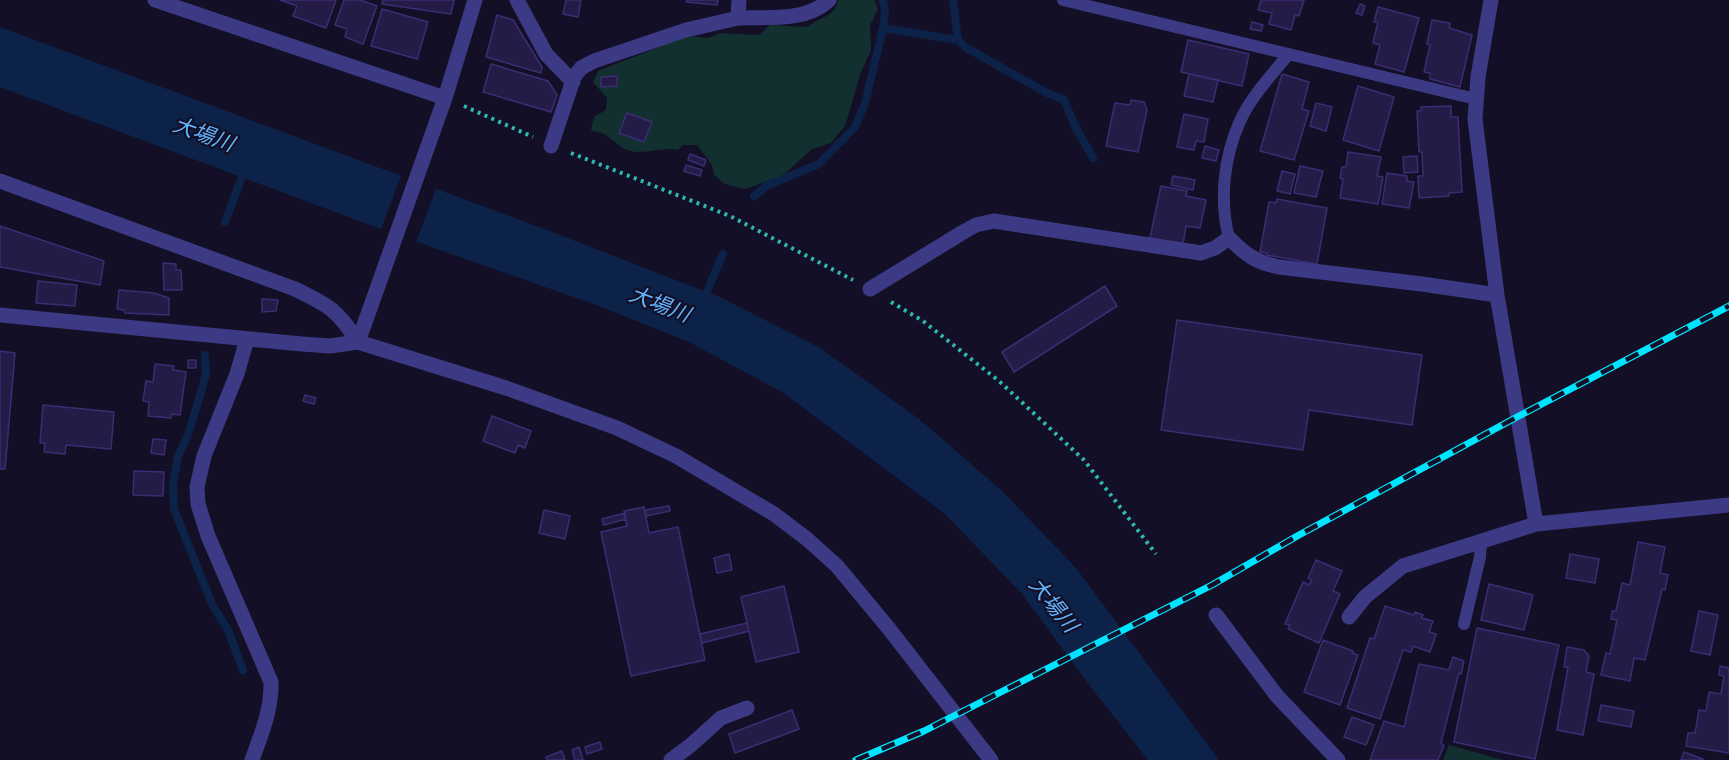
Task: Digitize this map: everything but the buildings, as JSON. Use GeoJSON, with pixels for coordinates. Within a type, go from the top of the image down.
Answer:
{"type":"FeatureCollection","features":[{"type":"Feature","properties":{"kind":"street"},"geometry":{"type":"LineString","coordinates":[[155,0],[443,103]]}},
{"type":"Feature","properties":{"kind":"street"},"geometry":{"type":"LineString","coordinates":[[358,342],[443,103],[475,0]]}},
{"type":"Feature","properties":{"kind":"street"},"geometry":{"type":"LineString","coordinates":[[517,0],[546,54],[573,82]]}},
{"type":"Feature","properties":{"kind":"street"},"geometry":{"type":"LineString","coordinates":[[738,18],[739,0]]}},
{"type":"Feature","properties":{"kind":"street"},"geometry":{"type":"LineString","coordinates":[[551,146],[573,82],[582,68],[686,30],[738,18],[813,12],[829,0]]}},
{"type":"Feature","properties":{"kind":"street"},"geometry":{"type":"LineString","coordinates":[[1491,0],[1475,119],[1497,295],[1536,524]]}},
{"type":"Feature","properties":{"kind":"street"},"geometry":{"type":"LineString","coordinates":[[0,181],[295,289],[331,307],[344,320],[358,342]]}},
{"type":"Feature","properties":{"kind":"street"},"geometry":{"type":"LineString","coordinates":[[870,289],[965,231],[976,225],[994,221],[1201,253],[1215,248],[1229,238],[1246,255],[1259,263],[1497,295]]}},
{"type":"Feature","properties":{"kind":"street"},"geometry":{"type":"LineString","coordinates":[[0,315],[330,346],[358,342],[506,388],[617,428],[676,456],[774,514],[807,539],[837,566],[991,760]]}},
{"type":"Feature","properties":{"kind":"street"},"geometry":{"type":"LineString","coordinates":[[247,339],[237,374],[204,456],[197,487],[198,504],[208,536],[271,682],[272,693],[267,716],[252,760]]}},
{"type":"Feature","properties":{"kind":"street"},"geometry":{"type":"LineString","coordinates":[[1349,617],[1365,597],[1402,566],[1536,524],[1729,505]]}},
{"type":"Feature","properties":{"kind":"street"},"geometry":{"type":"LineString","coordinates":[[1215,615],[1277,696],[1338,760]]}},
{"type":"Feature","properties":{"kind":"street"},"geometry":{"type":"LineString","coordinates":[[671,760],[721,718],[747,708]]}},
{"type":"Feature","properties":{"kind":"lane"},"geometry":{"type":"LineString","coordinates":[[1063,0],[1476,99]]}},
{"type":"Feature","properties":{"kind":"lane"},"geometry":{"type":"LineString","coordinates":[[1229,238],[1224,217],[1224,190],[1229,154],[1241,120],[1289,54]]}},
{"type":"Feature","properties":{"kind":"lane"},"geometry":{"type":"LineString","coordinates":[[1464,624],[1480,557],[1481,541]]}},
{"type":"Feature","properties":{"kind":"path"},"geometry":{"type":"LineString","coordinates":[[443,103],[730,216],[870,289],[923,321],[999,381],[1084,460],[1155,554]]}},
{"type":"Feature","properties":{"kind":"green space"},"geometry":{"type":"Polygon","coordinates":[[[838,0],[874,0],[878,9],[870,25],[871,50],[861,72],[845,126],[831,143],[812,149],[782,176],[745,189],[725,184],[714,175],[712,165],[697,145],[683,145],[678,150],[636,152],[625,149],[608,136],[591,131],[594,117],[606,110],[607,98],[593,82],[598,71],[673,40],[689,36],[708,38],[721,33],[759,35],[770,25],[808,27],[830,14],[838,0]]]}},
{"type":"Feature","properties":{"kind":"green space"},"geometry":{"type":"Polygon","coordinates":[[[1449,745],[1503,760],[1443,760],[1449,745]]]}},
{"type":"Feature","properties":{"kind":"water","name":"大場川"},"geometry":{"type":"Polygon","coordinates":[[[0,27],[547,230],[722,298],[820,348],[919,419],[1001,490],[1076,568],[1219,760],[1148,760],[1022,594],[945,514],[782,392],[689,342],[599,306],[386,231],[0,87],[0,27]]]}},
{"type":"Feature","properties":{"kind":"pier"},"geometry":{"type":"Polygon","coordinates":[[[402,173],[437,186],[415,245],[380,232],[402,173]]]}},
{"type":"Feature","properties":{"kind":"waterway"},"geometry":{"type":"LineString","coordinates":[[883,0],[885,14],[883,28]]}},
{"type":"Feature","properties":{"kind":"waterway"},"geometry":{"type":"LineString","coordinates":[[754,196],[768,185],[819,164],[855,127],[865,103],[883,28],[958,40],[953,0]]}},
{"type":"Feature","properties":{"kind":"waterway"},"geometry":{"type":"LineString","coordinates":[[958,40],[965,47],[1045,92],[1064,100],[1093,158]]}},
{"type":"Feature","properties":{"kind":"waterway"},"geometry":{"type":"LineString","coordinates":[[225,222],[246,166]]}},
{"type":"Feature","properties":{"kind":"waterway","name":"大場川"},"geometry":{"type":"LineString","coordinates":[[702,303],[723,254]]}},
{"type":"Feature","properties":{"kind":"waterway"},"geometry":{"type":"LineString","coordinates":[[205,355],[206,374],[188,435],[178,456],[173,484],[174,509],[212,604],[228,630],[243,670]]}},
{"type":"Feature","properties":{"kind":"railway"},"geometry":{"type":"LineString","coordinates":[[856,760],[924,731],[1212,585],[1299,535],[1517,417],[1729,306]]}}]}
